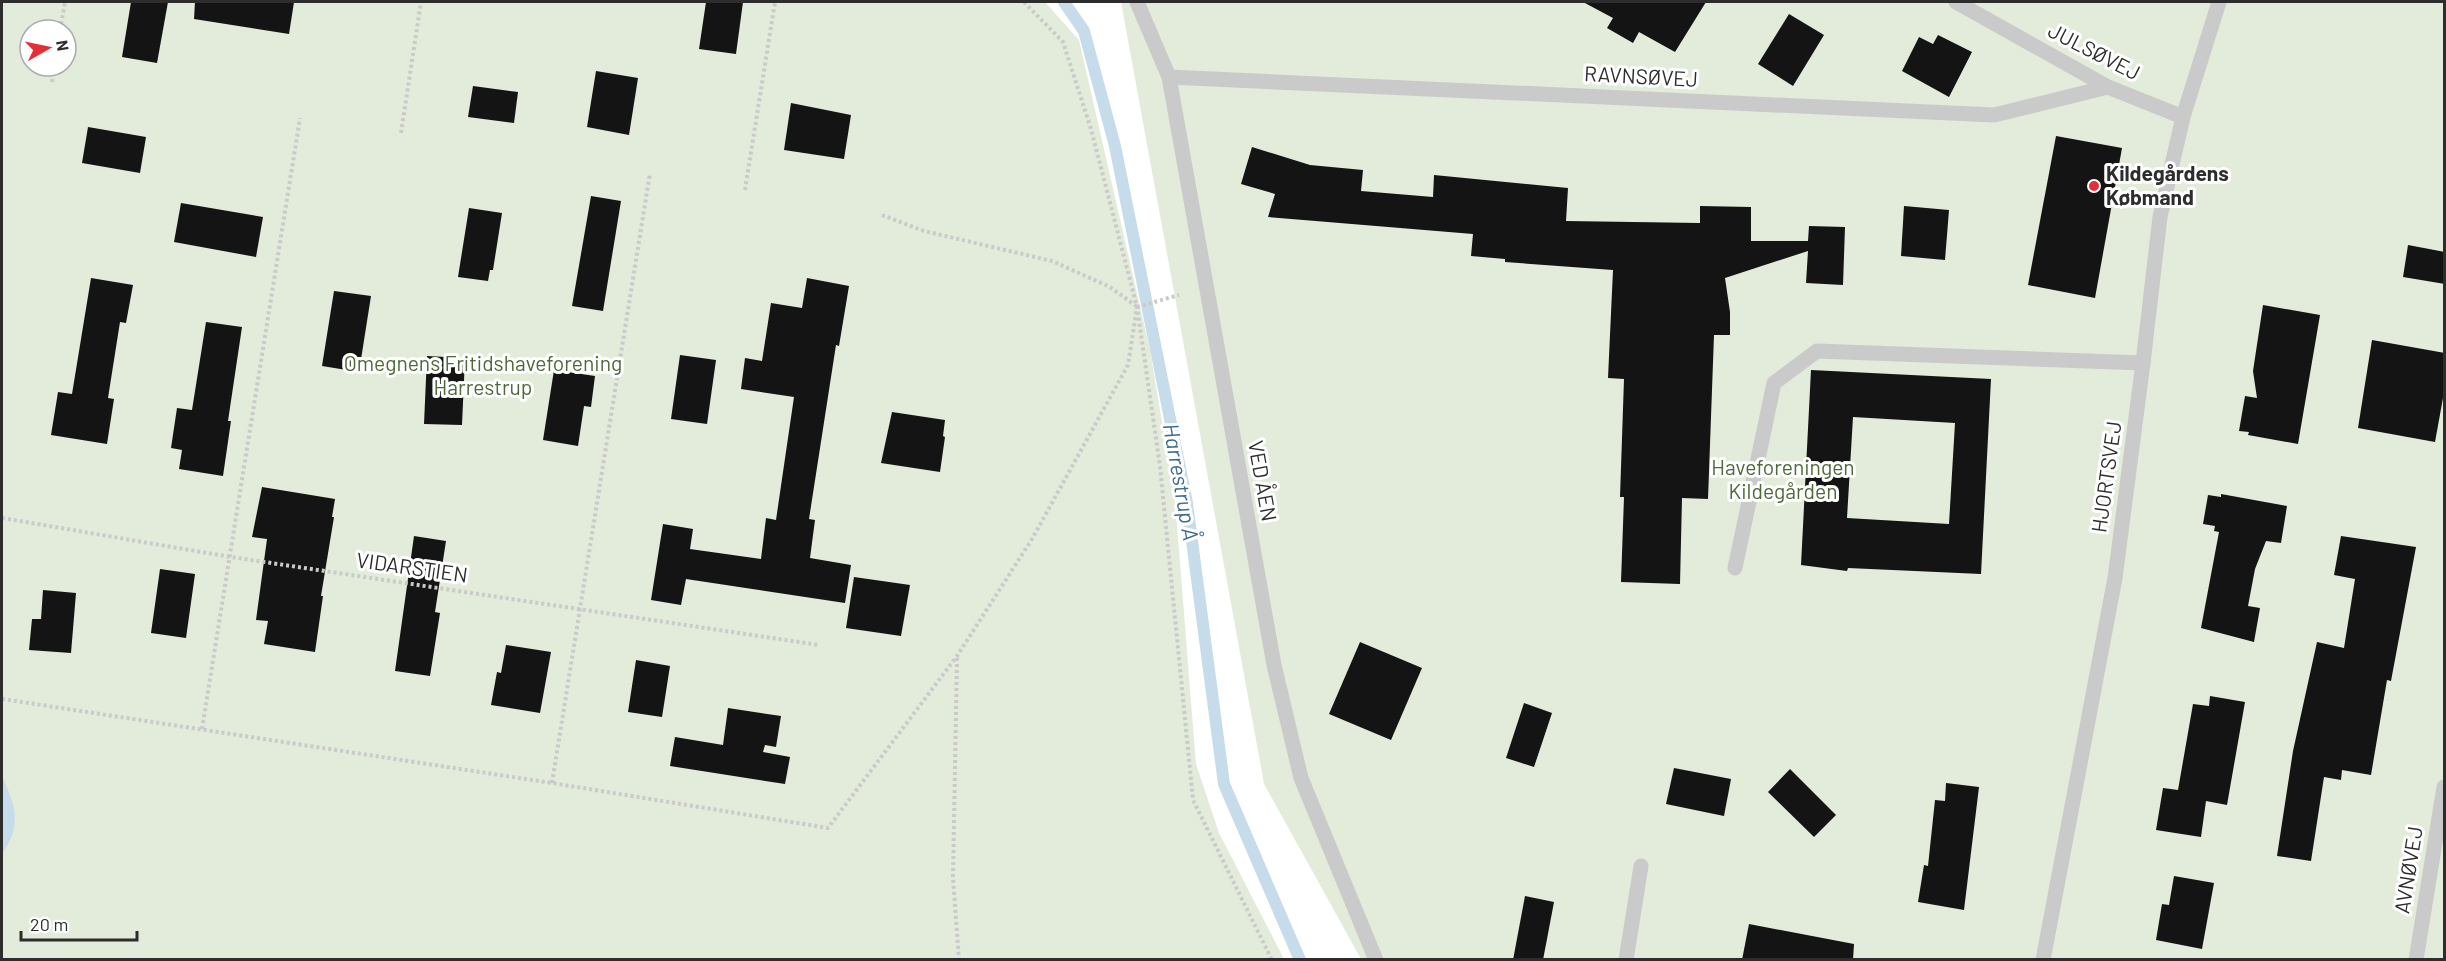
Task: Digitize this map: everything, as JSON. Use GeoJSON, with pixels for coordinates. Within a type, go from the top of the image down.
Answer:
{"type":"FeatureCollection","features":[{"type":"Feature","properties":{"kind":"lane","name":"VED ÅEN"},"geometry":{"type":"LineString","coordinates":[[1137,2],[1169,77],[1274,665],[1300,778],[1376,960]]}},
{"type":"Feature","properties":{"kind":"lane","name":"JULSØVEJ"},"geometry":{"type":"LineString","coordinates":[[1956,2],[2108,87],[2183,117]]}},
{"type":"Feature","properties":{"kind":"lane","name":"HJORTSVEJ"},"geometry":{"type":"LineString","coordinates":[[2043,960],[2115,578],[2144,363],[2160,217],[2183,117],[2219,2]]}},
{"type":"Feature","properties":{"kind":"lane","name":"RAVNSØVEJ"},"geometry":{"type":"LineString","coordinates":[[1169,77],[1994,115],[2108,87]]}},
{"type":"Feature","properties":{"kind":"lane"},"geometry":{"type":"LineString","coordinates":[[1735,568],[1774,383],[1818,351],[2144,363]]}},
{"type":"Feature","properties":{"kind":"lane","name":"AVNØVEJ"},"geometry":{"type":"LineString","coordinates":[[2416,960],[2445,787]]}},
{"type":"Feature","properties":{"kind":"lane"},"geometry":{"type":"LineString","coordinates":[[1626,960],[1641,866]]}},
{"type":"Feature","properties":{"kind":"path"},"geometry":{"type":"LineString","coordinates":[[62,18],[65,2]]}},
{"type":"Feature","properties":{"kind":"path"},"geometry":{"type":"LineString","coordinates":[[401,133],[421,2]]}},
{"type":"Feature","properties":{"kind":"path"},"geometry":{"type":"LineString","coordinates":[[745,190],[775,2]]}},
{"type":"Feature","properties":{"kind":"path"},"geometry":{"type":"LineString","coordinates":[[1024,2],[1063,42],[1091,129],[1137,307],[1160,466],[1193,800],[1272,960]]}},
{"type":"Feature","properties":{"kind":"path"},"geometry":{"type":"LineString","coordinates":[[52,78],[52,82]]}},
{"type":"Feature","properties":{"kind":"path"},"geometry":{"type":"LineString","coordinates":[[202,729],[300,118]]}},
{"type":"Feature","properties":{"kind":"path"},"geometry":{"type":"LineString","coordinates":[[552,783],[582,608],[650,173]]}},
{"type":"Feature","properties":{"kind":"path"},"geometry":{"type":"LineString","coordinates":[[882,216],[924,231],[1052,261],[1110,287],[1137,307]]}},
{"type":"Feature","properties":{"kind":"path"},"geometry":{"type":"LineString","coordinates":[[1137,307],[1206,287]]}},
{"type":"Feature","properties":{"kind":"path"},"geometry":{"type":"LineString","coordinates":[[2,699],[552,783],[828,828],[957,656],[1032,538],[1128,365],[1137,307]]}},
{"type":"Feature","properties":{"kind":"path","name":"VIDARSTIEN"},"geometry":{"type":"LineString","coordinates":[[2,518],[231,557],[819,645]]}},
{"type":"Feature","properties":{"kind":"path"},"geometry":{"type":"LineString","coordinates":[[957,656],[953,878],[959,960]]}},
{"type":"Feature","properties":{"kind":"green space","name":"Omegnens Fritidshaveforening Harrestrup"},"geometry":{"type":"Polygon","coordinates":[[[2,2],[1045,2],[1079,40],[1150,350],[1175,500],[1196,764],[1219,833],[1284,959],[2,960],[2,2]]]}},
{"type":"Feature","properties":{"kind":"green space","name":"Haveforeningen Kildegården"},"geometry":{"type":"Polygon","coordinates":[[[1121,2],[2444,2],[2444,959],[1361,959],[1264,784],[1121,2]]]}},
{"type":"Feature","properties":{"kind":"water"},"geometry":{"type":"Polygon","coordinates":[[[2,776],[11,797],[15,816],[12,834],[2,854],[2,776]]]}},
{"type":"Feature","properties":{"kind":"building"},"geometry":{"type":"Polygon","coordinates":[[[131,2],[168,2],[157,63],[122,57],[131,2]]]}},
{"type":"Feature","properties":{"kind":"building"},"geometry":{"type":"Polygon","coordinates":[[[195,2],[294,2],[289,34],[194,19],[195,2]]]}},
{"type":"Feature","properties":{"kind":"building"},"geometry":{"type":"Polygon","coordinates":[[[706,2],[743,2],[736,54],[699,49],[706,2]]]}},
{"type":"Feature","properties":{"kind":"building"},"geometry":{"type":"Polygon","coordinates":[[[1583,2],[1706,2],[1675,52],[1639,32],[1633,43],[1607,28],[1613,18],[1583,2]]]}},
{"type":"Feature","properties":{"kind":"building"},"geometry":{"type":"Polygon","coordinates":[[[1789,14],[1824,35],[1793,86],[1758,64],[1789,14]]]}},
{"type":"Feature","properties":{"kind":"building"},"geometry":{"type":"Polygon","coordinates":[[[1938,35],[1972,52],[1949,97],[1902,71],[1919,37],[1933,44],[1938,35]]]}},
{"type":"Feature","properties":{"kind":"building"},"geometry":{"type":"Polygon","coordinates":[[[596,71],[638,78],[629,135],[587,127],[596,71]]]}},
{"type":"Feature","properties":{"kind":"building"},"geometry":{"type":"Polygon","coordinates":[[[473,86],[518,92],[514,123],[468,117],[473,86]]]}},
{"type":"Feature","properties":{"kind":"building"},"geometry":{"type":"Polygon","coordinates":[[[791,103],[851,115],[844,159],[784,150],[791,103]]]}},
{"type":"Feature","properties":{"kind":"building"},"geometry":{"type":"Polygon","coordinates":[[[88,127],[146,137],[140,173],[82,163],[88,127]]]}},
{"type":"Feature","properties":{"kind":"building"},"geometry":{"type":"Polygon","coordinates":[[[2056,136],[2122,148],[2095,298],[2028,285],[2056,136]]]}},
{"type":"Feature","properties":{"kind":"building"},"geometry":{"type":"Polygon","coordinates":[[[1252,147],[1310,165],[1363,170],[1361,191],[1433,197],[1434,175],[1568,188],[1566,221],[1700,223],[1700,206],[1751,207],[1751,241],[1808,241],[1809,226],[1845,227],[1843,285],[1806,283],[1808,251],[1725,278],[1730,312],[1730,335],[1714,335],[1708,499],[1682,498],[1680,584],[1621,582],[1624,497],[1620,497],[1624,379],[1608,378],[1613,270],[1505,262],[1505,259],[1471,256],[1473,234],[1268,217],[1275,194],[1241,184],[1252,147]]]}},
{"type":"Feature","properties":{"kind":"building"},"geometry":{"type":"Polygon","coordinates":[[[591,196],[621,201],[603,311],[572,306],[591,196]]]}},
{"type":"Feature","properties":{"kind":"building"},"geometry":{"type":"Polygon","coordinates":[[[181,203],[263,217],[256,257],[174,242],[181,203]]]}},
{"type":"Feature","properties":{"kind":"building"},"geometry":{"type":"Polygon","coordinates":[[[1904,206],[1949,210],[1945,260],[1901,256],[1904,206]]]}},
{"type":"Feature","properties":{"kind":"building"},"geometry":{"type":"Polygon","coordinates":[[[469,208],[502,213],[493,270],[490,270],[488,281],[458,277],[469,208]]]}},
{"type":"Feature","properties":{"kind":"building"},"geometry":{"type":"Polygon","coordinates":[[[2408,245],[2445,252],[2445,284],[2403,277],[2408,245]]]}},
{"type":"Feature","properties":{"kind":"building"},"geometry":{"type":"Polygon","coordinates":[[[91,278],[133,285],[126,323],[120,322],[108,398],[114,399],[107,444],[51,435],[58,392],[72,394],[91,278]]]}},
{"type":"Feature","properties":{"kind":"building"},"geometry":{"type":"Polygon","coordinates":[[[807,278],[849,286],[839,346],[836,345],[809,519],[815,520],[810,558],[851,565],[845,603],[686,579],[681,605],[651,600],[663,524],[693,529],[690,549],[761,559],[766,518],[776,520],[794,397],[741,389],[745,358],[762,361],[771,303],[802,308],[807,278]]]}},
{"type":"Feature","properties":{"kind":"building"},"geometry":{"type":"Polygon","coordinates":[[[334,291],[371,296],[359,372],[322,366],[334,291]]]}},
{"type":"Feature","properties":{"kind":"building"},"geometry":{"type":"Polygon","coordinates":[[[2263,305],[2320,315],[2298,444],[2248,435],[2249,432],[2239,431],[2245,396],[2257,398],[2253,371],[2263,305]]]}},
{"type":"Feature","properties":{"kind":"building"},"geometry":{"type":"Polygon","coordinates":[[[206,322],[242,327],[228,421],[231,421],[223,476],[179,469],[182,450],[171,448],[177,408],[192,410],[206,322]]]}},
{"type":"Feature","properties":{"kind":"building"},"geometry":{"type":"Polygon","coordinates":[[[2372,340],[2445,353],[2445,387],[2435,442],[2358,428],[2372,340]]]}},
{"type":"Feature","properties":{"kind":"building"},"geometry":{"type":"Polygon","coordinates":[[[680,355],[716,360],[707,424],[671,419],[680,355]]]}},
{"type":"Feature","properties":{"kind":"building"},"geometry":{"type":"Polygon","coordinates":[[[427,356],[465,358],[462,425],[424,424],[427,356]]]}},
{"type":"Feature","properties":{"kind":"building"},"geometry":{"type":"Polygon","coordinates":[[[554,370],[595,376],[591,407],[584,406],[578,446],[543,440],[554,370]]]}},
{"type":"Feature","properties":{"kind":"building"},"geometry":{"type":"Polygon","coordinates":[[[1811,370],[1991,379],[1981,574],[1848,568],[1847,571],[1801,565],[1811,370]],[[1853,417],[1847,518],[1949,524],[1955,423],[1853,417]]]}},
{"type":"Feature","properties":{"kind":"building"},"geometry":{"type":"Polygon","coordinates":[[[892,412],[945,420],[940,472],[881,463],[892,412]]]}},
{"type":"Feature","properties":{"kind":"building"},"geometry":{"type":"Polygon","coordinates":[[[262,487],[335,499],[315,652],[264,644],[268,621],[256,620],[267,539],[252,537],[262,487]]]}},
{"type":"Feature","properties":{"kind":"building"},"geometry":{"type":"Polygon","coordinates":[[[2221,494],[2287,506],[2281,543],[2266,541],[2255,569],[2248,606],[2260,608],[2254,642],[2201,628],[2219,532],[2214,531],[2215,526],[2203,524],[2208,495],[2221,497],[2221,494]]]}},
{"type":"Feature","properties":{"kind":"building"},"geometry":{"type":"Polygon","coordinates":[[[414,536],[446,541],[435,612],[440,613],[430,676],[395,671],[414,536]]]}},
{"type":"Feature","properties":{"kind":"building"},"geometry":{"type":"Polygon","coordinates":[[[2341,536],[2416,547],[2391,681],[2387,680],[2371,775],[2342,770],[2341,780],[2324,777],[2311,861],[2277,856],[2293,751],[2317,642],[2344,648],[2355,579],[2334,575],[2341,536]]]}},
{"type":"Feature","properties":{"kind":"building"},"geometry":{"type":"Polygon","coordinates":[[[160,569],[195,574],[186,638],[151,633],[160,569]]]}},
{"type":"Feature","properties":{"kind":"building"},"geometry":{"type":"Polygon","coordinates":[[[854,577],[910,585],[901,636],[846,628],[854,577]]]}},
{"type":"Feature","properties":{"kind":"building"},"geometry":{"type":"Polygon","coordinates":[[[43,590],[76,593],[71,653],[29,650],[32,619],[41,619],[43,590]]]}},
{"type":"Feature","properties":{"kind":"building"},"geometry":{"type":"Polygon","coordinates":[[[1360,642],[1422,668],[1391,740],[1329,714],[1360,642]]]}},
{"type":"Feature","properties":{"kind":"building"},"geometry":{"type":"Polygon","coordinates":[[[506,645],[551,652],[540,713],[491,705],[497,672],[501,673],[506,645]]]}},
{"type":"Feature","properties":{"kind":"building"},"geometry":{"type":"Polygon","coordinates":[[[636,660],[670,666],[662,717],[628,712],[636,660]]]}},
{"type":"Feature","properties":{"kind":"building"},"geometry":{"type":"Polygon","coordinates":[[[2210,696],[2245,702],[2227,805],[2206,801],[2201,837],[2156,830],[2163,788],[2178,790],[2193,704],[2209,706],[2210,696]]]}},
{"type":"Feature","properties":{"kind":"building"},"geometry":{"type":"Polygon","coordinates":[[[1524,703],[1552,713],[1534,767],[1506,758],[1524,703]]]}},
{"type":"Feature","properties":{"kind":"building"},"geometry":{"type":"Polygon","coordinates":[[[728,708],[781,716],[776,747],[765,745],[763,752],[790,757],[785,784],[670,766],[675,737],[723,745],[728,708]]]}},
{"type":"Feature","properties":{"kind":"building"},"geometry":{"type":"Polygon","coordinates":[[[1674,768],[1731,779],[1724,816],[1666,804],[1674,768]]]}},
{"type":"Feature","properties":{"kind":"building"},"geometry":{"type":"Polygon","coordinates":[[[1790,769],[1836,815],[1814,837],[1768,792],[1790,769]]]}},
{"type":"Feature","properties":{"kind":"building"},"geometry":{"type":"Polygon","coordinates":[[[1946,783],[1979,787],[1964,910],[1918,902],[1924,865],[1928,866],[1935,800],[1945,801],[1946,783]]]}},
{"type":"Feature","properties":{"kind":"building"},"geometry":{"type":"Polygon","coordinates":[[[2174,876],[2214,883],[2202,949],[2156,940],[2162,904],[2169,905],[2174,876]]]}},
{"type":"Feature","properties":{"kind":"building"},"geometry":{"type":"Polygon","coordinates":[[[1525,896],[1554,902],[1543,960],[1513,960],[1525,896]]]}},
{"type":"Feature","properties":{"kind":"building"},"geometry":{"type":"Polygon","coordinates":[[[1749,924],[1854,944],[1853,960],[1742,960],[1749,924]]]}},
{"type":"Feature","properties":{"kind":"waterway","name":"Harrestrup Å"},"geometry":{"type":"LineString","coordinates":[[1064,2],[1084,31],[1115,146],[1187,503],[1224,784],[1300,960]]}},
{"type":"Feature","properties":{"kind":"place","name":"Kildegårdens Købmand"},"geometry":{"type":"Point","coordinates":[2094,186]}}]}
